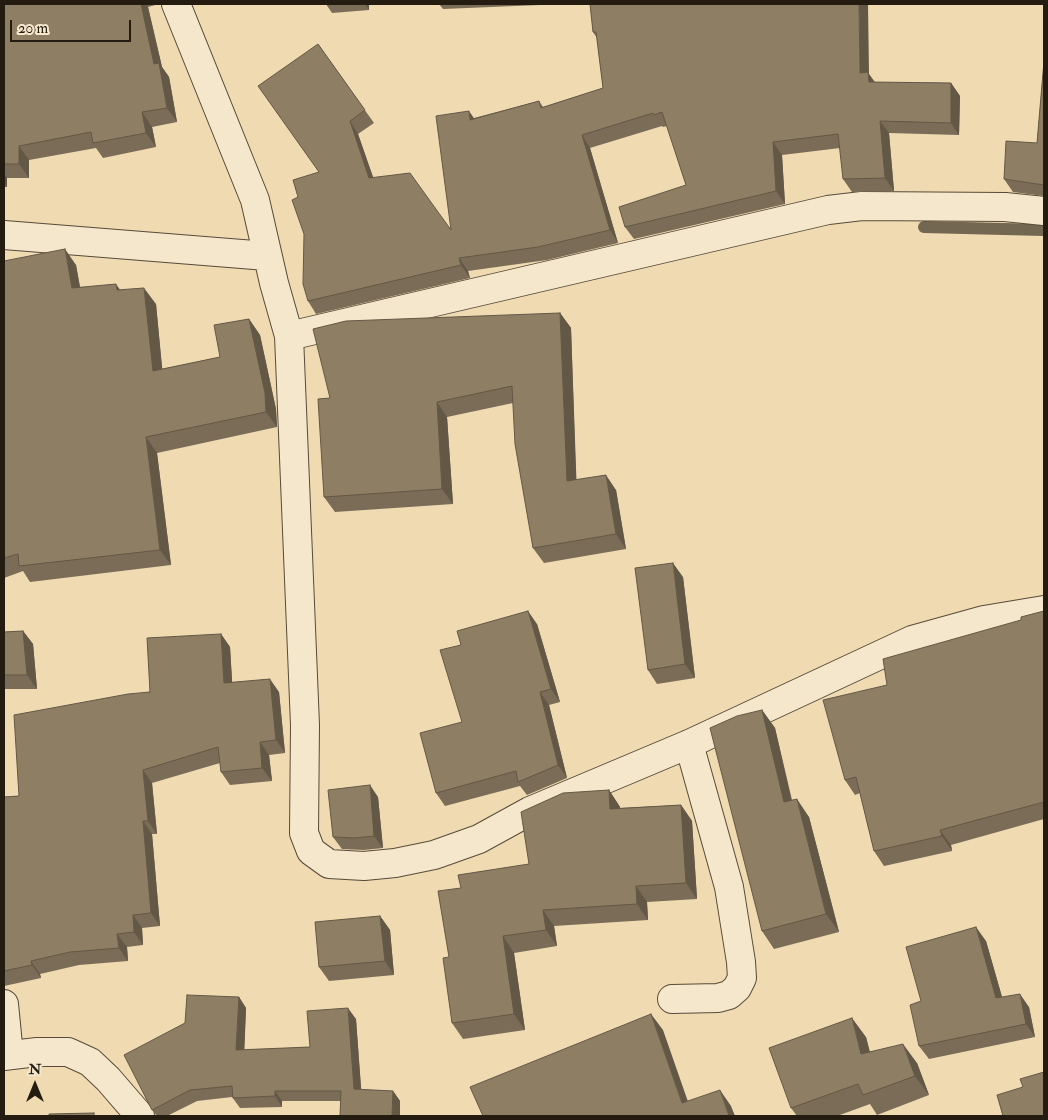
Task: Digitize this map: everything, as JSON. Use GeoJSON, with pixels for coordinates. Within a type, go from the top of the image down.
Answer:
{"type":"FeatureCollection","features":[{"type":"Feature","properties":{"kind":"street"},"geometry":{"type":"LineString","coordinates":[[176,4],[255,200],[289,336],[304,725],[304,833],[311,852],[329,864],[364,866],[434,856],[479,839],[530,811],[689,744],[912,640],[984,620],[1044,610]]}},
{"type":"Feature","properties":{"kind":"street"},"geometry":{"type":"LineString","coordinates":[[289,336],[828,210],[862,206],[1005,207],[1044,211]]}},
{"type":"Feature","properties":{"kind":"street"},"geometry":{"type":"LineString","coordinates":[[4,235],[268,256]]}},
{"type":"Feature","properties":{"kind":"street"},"geometry":{"type":"LineString","coordinates":[[672,1000],[729,996],[737,988],[742,978],[729,887],[689,744]]}},
{"type":"Feature","properties":{"kind":"street"},"geometry":{"type":"LineString","coordinates":[[4,1004],[6,1055],[68,1052],[90,1062],[108,1079],[140,1116]]}},
{"type":"Feature","properties":{"kind":"building"},"geometry":{"type":"Polygon","coordinates":[[[4,4],[141,4],[154,64],[159,63],[167,108],[142,112],[146,133],[93,143],[91,132],[19,146],[19,164],[4,164],[4,4]]]}},
{"type":"Feature","properties":{"kind":"building"},"geometry":{"type":"Polygon","coordinates":[[[590,4],[859,4],[860,73],[868,72],[869,82],[951,83],[951,123],[880,121],[885,178],[843,179],[838,134],[773,142],[776,191],[625,227],[619,207],[686,185],[662,112],[654,115],[653,113],[582,135],[610,230],[538,247],[459,258],[461,265],[308,301],[303,284],[304,234],[292,200],[298,197],[293,180],[319,172],[258,86],[318,44],[365,110],[350,121],[369,178],[410,173],[451,230],[436,116],[469,111],[470,120],[539,101],[541,108],[603,88],[596,32],[593,32],[590,4]]]}},
{"type":"Feature","properties":{"kind":"building"},"geometry":{"type":"Polygon","coordinates":[[[1044,61],[1044,185],[1004,179],[1006,141],[1037,143],[1044,61]]]}},
{"type":"Feature","properties":{"kind":"building"},"geometry":{"type":"Polygon","coordinates":[[[65,249],[72,288],[116,284],[117,290],[144,288],[153,371],[220,357],[214,325],[249,319],[265,393],[266,412],[146,437],[160,550],[19,566],[18,554],[4,558],[4,261],[65,249]]]}},
{"type":"Feature","properties":{"kind":"building"},"geometry":{"type":"Polygon","coordinates":[[[560,313],[567,481],[606,475],[616,534],[533,548],[515,444],[512,386],[437,402],[442,489],[324,497],[318,399],[330,398],[313,329],[346,321],[560,313]]]}},
{"type":"Feature","properties":{"kind":"building"},"geometry":{"type":"Polygon","coordinates":[[[673,563],[685,664],[648,670],[635,568],[673,563]]]}},
{"type":"Feature","properties":{"kind":"building"},"geometry":{"type":"Polygon","coordinates":[[[528,611],[551,689],[540,692],[558,765],[518,782],[516,771],[436,793],[420,733],[462,722],[440,650],[461,645],[457,631],[528,611]]]}},
{"type":"Feature","properties":{"kind":"building"},"geometry":{"type":"Polygon","coordinates":[[[1044,611],[1044,802],[940,830],[942,836],[874,851],[856,777],[845,780],[823,700],[887,685],[883,659],[1021,620],[1021,617],[1044,611]]]}},
{"type":"Feature","properties":{"kind":"building"},"geometry":{"type":"Polygon","coordinates":[[[23,631],[27,675],[4,675],[4,632],[23,631]]]}},
{"type":"Feature","properties":{"kind":"building"},"geometry":{"type":"Polygon","coordinates":[[[221,634],[224,683],[270,679],[276,740],[260,742],[262,768],[221,772],[218,747],[143,770],[148,821],[143,821],[151,913],[133,915],[134,932],[117,934],[119,948],[70,952],[31,961],[32,965],[4,971],[4,797],[19,796],[14,715],[128,694],[150,692],[147,638],[221,634]]]}},
{"type":"Feature","properties":{"kind":"building"},"geometry":{"type":"Polygon","coordinates":[[[762,710],[784,802],[797,799],[826,914],[762,931],[710,728],[737,716],[762,710]]]}},
{"type":"Feature","properties":{"kind":"building"},"geometry":{"type":"Polygon","coordinates":[[[370,785],[374,836],[355,838],[333,837],[328,790],[370,785]]]}},
{"type":"Feature","properties":{"kind":"building"},"geometry":{"type":"Polygon","coordinates":[[[609,790],[610,809],[681,805],[686,883],[636,886],[637,904],[543,910],[546,930],[503,936],[514,1014],[452,1023],[443,958],[449,957],[438,891],[461,888],[458,875],[529,864],[521,812],[563,793],[609,790]]]}},
{"type":"Feature","properties":{"kind":"building"},"geometry":{"type":"Polygon","coordinates":[[[380,916],[385,961],[319,967],[315,922],[380,916]]]}},
{"type":"Feature","properties":{"kind":"building"},"geometry":{"type":"Polygon","coordinates":[[[976,927],[996,998],[1020,994],[1026,1024],[919,1046],[910,1005],[921,1001],[906,947],[976,927]]]}},
{"type":"Feature","properties":{"kind":"building"},"geometry":{"type":"Polygon","coordinates":[[[187,995],[239,997],[236,1050],[310,1047],[307,1011],[348,1008],[354,1089],[393,1091],[392,1116],[340,1116],[341,1091],[275,1091],[275,1096],[233,1098],[232,1086],[190,1090],[152,1110],[124,1055],[185,1023],[187,995]]]}},
{"type":"Feature","properties":{"kind":"building"},"geometry":{"type":"Polygon","coordinates":[[[651,1014],[682,1103],[720,1090],[729,1116],[483,1116],[470,1087],[651,1014]]]}},
{"type":"Feature","properties":{"kind":"building"},"geometry":{"type":"Polygon","coordinates":[[[852,1018],[861,1054],[903,1044],[915,1076],[863,1095],[858,1084],[791,1108],[769,1048],[852,1018]]]}},
{"type":"Feature","properties":{"kind":"building"},"geometry":{"type":"Polygon","coordinates":[[[1044,1072],[1044,1116],[1003,1116],[997,1095],[1023,1087],[1020,1079],[1044,1072]]]}},
{"type":"Feature","properties":{"kind":"building"},"geometry":{"type":"Polygon","coordinates":[[[94,1113],[94,1116],[49,1116],[49,1114],[94,1113]]]}},
{"type":"Feature","properties":{"kind":"waterway"},"geometry":{"type":"LineString","coordinates":[[924,227],[1044,230]]}}]}
